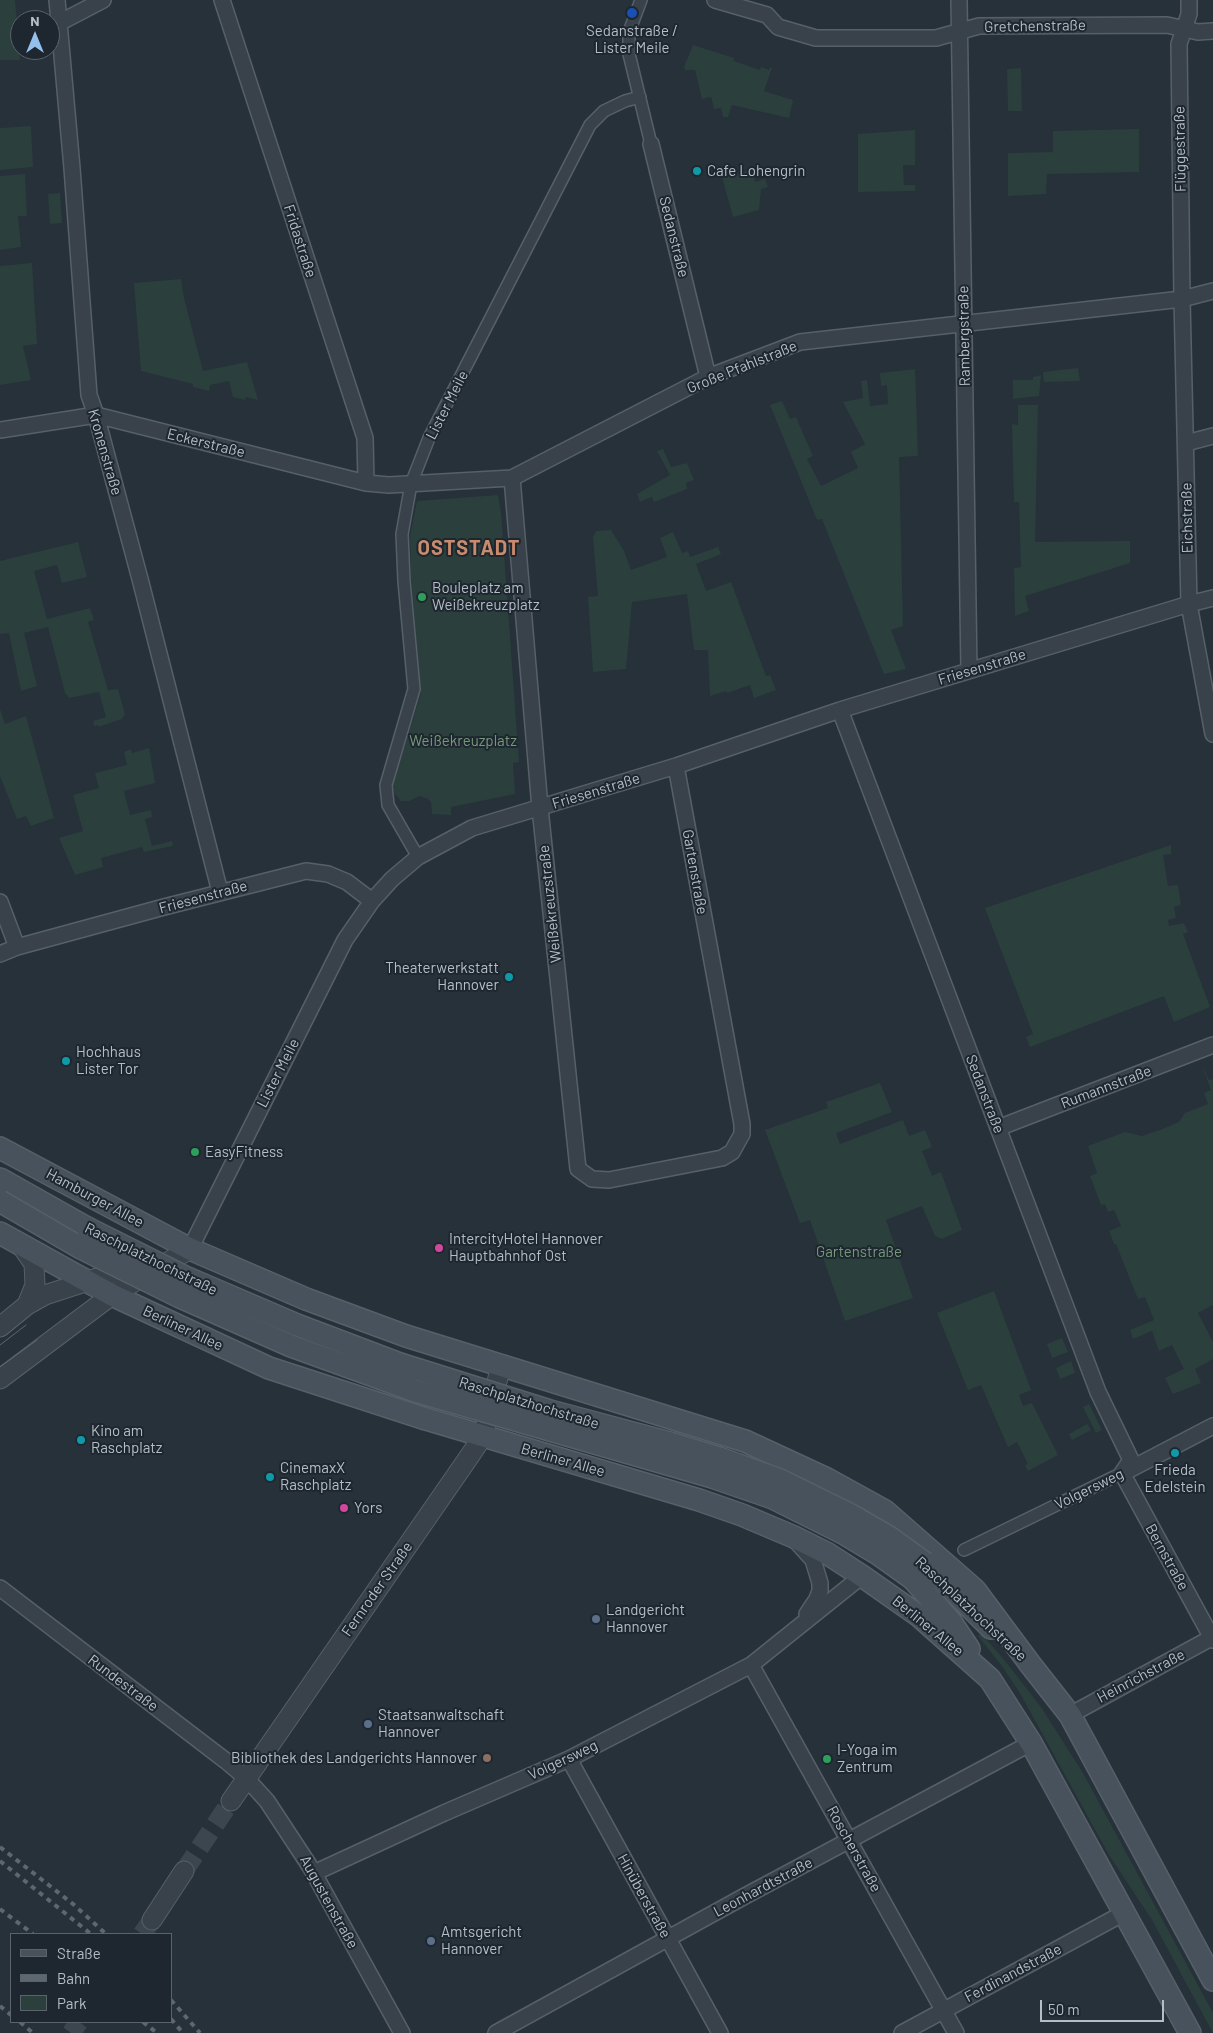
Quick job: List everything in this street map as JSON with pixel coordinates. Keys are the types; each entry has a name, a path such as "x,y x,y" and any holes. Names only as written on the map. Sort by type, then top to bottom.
{"main road":[{"name":"Hamburger Allee","path":"0,1148 190,1248"},
{"name":"Raschplatzhochstraße","path":"0,1179 87,1228 176,1272 298,1326 400,1364 550,1411 695,1450 780,1480 851,1515 889,1538 919,1571 1030,1664"},
{"name":"Raschplatzhochstraße","path":"0,1201 80,1247 180,1297 291,1346 415,1391 712,1477 773,1498 843,1533 878,1554 919,1571 990,1679"},
{"path":"0,1233 112,1294"},
{"path":"190,1248 306,1299 406,1336 633,1405 745,1442 827,1479 885,1511 975,1590 1070,1715 1213,1980"},
{"name":"Berliner Allee","path":"112,1294 269,1368 482,1436 699,1500 742,1515 828,1554 862,1576 919,1616 990,1679 1031,1743 1190,2033"},
{"path":"482,1436 506,1409 527,1395 548,1391 633,1405"}],"street":[{"path":"60,22 103,0"},
{"name":"Fridastraße","path":"222,0 365,438 366,483"},
{"path":"640,97 629,54 629,32 641,0"},
{"name":"Gretchenstraße","path":"716,0 767,15 778,27 816,38 936,38 979,26 1167,25 1198,32 1213,31"},
{"name":"Rambergstraße","path":"959,0 969,671"},
{"name":"Flüggestraße","path":"1182,299 1180,44 1189,14 1189,0"},
{"name":"Kronenstraße","path":"60,35 89,394 140,578 220,892"},
{"name":"Sedanstraße","path":"640,97 708,377"},
{"name":"Lister Meile","path":"418,857 388,805 386,785 414,689 404,581 402,534 411,484 429,438 590,125 604,111 625,101 640,97"},
{"name":"Große Pfahlstraße","path":"411,484 512,478 708,377 800,342 1182,299 1213,291"},
{"name":"Eichstraße","path":"1182,299 1189,604 1213,734"},
{"name":"Eckerstraße","path":"0,430 96,415 366,483 411,484"},
{"path":"1186,443 1213,436"},
{"name":"Weißekreuzstraße","path":"512,478 540,808 578,1169 592,1178 609,1180 722,1158 732,1152"},
{"name":"Friesenstraße","path":"0,954 17,947 306,870 328,874 347,882 372,901 392,879 418,857 472,828 676,766 840,710 1213,598"},
{"name":"Sedanstraße","path":"840,710 1098,1392 1131,1460 1122,1473"},
{"name":"Gartenstraße","path":"676,766 742,1124 742,1134 732,1152"},
{"name":"Lister Meile","path":"190,1248 345,940 372,901"},
{"path":"0,902 17,947"},
{"name":"Rumannstraße","path":"998,1128 1213,1045"},
{"path":"21,1245 34,1264 35,1285 27,1305"},
{"path":"0,1327 27,1305 45,1295 190,1248"},
{"path":"0,1379 112,1294 190,1248"},
{"name":"Fernroder Straße","path":"231,1801 460,1471 482,1436 501,1366"},
{"name":"Volgersweg","path":"964,1550 1122,1473 1213,1426"},
{"name":"Bernstraße","path":"1122,1473 1213,1638"},
{"name":"Volgersweg","path":"794,1538 813,1560 820,1583 820,1592 817,1600 800,1626"},
{"name":"Volgersweg","path":"314,1873 470,1801 569,1759 751,1664 862,1576"},
{"name":"Rundestraße","path":"0,1588 246,1778"},
{"name":"Heinrichstraße","path":"1070,1715 1213,1638"},
{"name":"Roscherstraße","path":"751,1664 956,2033"},
{"name":"Leonhardtstraße","path":"496,2033 1031,1743"},
{"name":"Hinüberstraße","path":"569,1759 720,2033"},
{"name":"Augustenstraße","path":"246,1778 267,1801 314,1873 402,2033"},
{"path":"152,1920 184,1871"},
{"name":"Ferdinandstraße","path":"902,2033 1124,1913"}],"green space":[{"path":"0,0 15,0 16,10 10,10 10,60 0,60"},
{"path":"693,45 734,58 734,61 760,70 761,67 769,70 770,67 772,68 764,91 793,100 789,118 732,105 728,117 723,117 721,108 714,109 711,97 702,99 695,70 685,70 684,67"},
{"path":"1021,68 1022,111 1008,111 1007,69"},
{"path":"31,126 33,167 0,170 0,128"},
{"path":"1139,129 1139,172 1047,174 1046,194 1008,196 1008,153 1053,152 1053,131"},
{"path":"915,130 915,165 903,165 904,185 915,185 915,191 858,192 858,134"},
{"path":"752,170 755,182 765,179 768,187 761,189 759,210 733,217 722,177"},
{"path":"25,174 27,216 18,216 21,247 0,250 0,176"},
{"path":"60,193 62,223 50,224 48,194"},
{"path":"32,263 37,344 23,346 31,380 0,385 0,266"},
{"path":"181,279 184,298 203,371 247,362 258,400 246,397 245,400 233,397 229,381 210,385 209,391 193,387 193,384 141,371 134,283"},
{"path":"1078,368 1080,381 1044,382 1043,372"},
{"path":"915,369 918,456 899,457 903,626 891,630 906,669 884,674 822,519 817,520 770,405 782,401 790,419 796,417 813,456 807,459 821,486 858,468 851,452 865,444 843,402 863,398 861,381 867,380 870,406 888,404 887,385 881,386 880,373"},
{"path":"1041,375 1039,396 1013,399 1013,380 1033,380 1033,377"},
{"path":"1018,405 1038,405 1035,542 1130,541 1130,563 1025,596 1029,611 1015,616 1014,568 1021,567 1019,502 1014,502 1012,424 1018,425"},
{"path":"663,449 671,467 687,463 694,480 686,483 687,489 654,502 652,497 640,502 637,494 670,475 657,451"},
{"name":"Weißekreuzplatz","path":"498,495 501,512 519,762 513,763 515,794 451,807 451,815 432,814 431,802 428,799 420,796 409,801 401,801 395,794 393,785 421,693 411,577 410,536 417,501"},
{"path":"611,530 624,551 631,570 667,557 660,538 673,532 682,553 688,551 690,557 718,547 721,554 696,564 706,591 731,582 766,676 770,675 776,690 754,698 750,685 727,693 726,691 710,696 708,650 694,650 687,594 632,602 626,669 593,672 588,597 598,596 593,537 596,531"},
{"path":"78,542 87,577 62,583 57,565 34,571 47,619 90,608 94,620 88,622 108,690 118,689 125,714 122,719 98,727 98,725 94,726 93,721 106,717 99,692 69,698 65,693 48,627 24,633 37,686 21,691 9,633 0,634 0,561"},
{"path":"0,709 5,724 26,716 54,818 31,826 26,816 17,819 0,776"},
{"path":"149,748 155,783 124,791 130,815 151,810 152,817 145,819 152,846 172,841 173,846 144,852 142,847 101,858 103,867 75,875 59,838 83,831 73,795 99,788 95,773 127,765 124,752 131,749 132,753"},
{"path":"1171,845 1171,854 1163,855 1168,886 1178,885 1181,905 1174,907 1176,918 1168,920 1169,926 1184,923 1188,932 1183,934 1210,1007 1174,1022 1164,996 1030,1047 1026,1037 1033,1034 985,908"},
{"path":"1201,1063 1209,1080 1213,1079 1213,1305 1198,1313 1213,1342 1213,1359 1195,1369 1201,1383 1173,1394 1165,1378 1184,1369 1172,1345 1159,1351 1152,1331 1133,1339 1130,1330 1154,1320 1145,1297 1138,1299 1109,1231 1121,1226 1114,1210 1108,1212 1105,1204 1101,1205 1090,1176 1097,1173 1088,1146 1125,1132 1142,1136 1160,1130 1179,1122 1185,1113 1208,1104 1204,1093 1211,1090"},
{"name":"Gartenstraße","path":"880,1083 892,1112 836,1133 840,1144 903,1120 909,1136 925,1130 932,1147 922,1151 932,1176 941,1172 962,1230 942,1239 935,1236 922,1206 886,1220 913,1298 845,1321 810,1220 800,1223 765,1130 828,1108 826,1102"},
{"path":"994,1291 1031,1390 1019,1395 1023,1406 1032,1403 1058,1455 1028,1471 1025,1465 1028,1464 1017,1442 1008,1447 981,1385 968,1390 937,1313"},
{"path":"1062,1338 1068,1352 1052,1358 1047,1344"},
{"path":"1071,1361 1075,1373 1060,1379 1056,1368"},
{"path":"1089,1404 1102,1430 1096,1433 1083,1407"},
{"path":"1087,1424 1091,1430 1072,1440 1069,1434"},
{"path":"981,1633 1041,1707 1083,1773 1213,2013 1213,2033 1152,1920 1109,1855 1021,1695 1002,1666 978,1636"}],"tunnel":[{"path":"184,1871 231,1801"},
{"path":"143,1933 152,1920"},
{"path":"71,2033 78,2023"}],"tram line":[{"path":"0,1345 26,1325"},
{"path":"0,1367 37,1340"}],"railway":[{"path":"0,1847 73,1904 105,1933"},
{"path":"0,1861 90,1933"},
{"path":"0,1909 32,1933"},
{"path":"172,2001 200,2033"},
{"path":"0,2006 10,2014"},
{"path":"172,2020 183,2033"},
{"path":"21,2023 33,2033"},
{"path":"144,2023 157,2033"}],"place":[{"name":"Sedanstraße / Lister Meile","path":"632,13"},
{"name":"Cafe Lohengrin","path":"697,171"},
{"name":"Bouleplatz am Weißekreuzplatz","path":"422,597"},
{"name":"Theaterwerkstatt Hannover","path":"509,977"},
{"name":"Hochhaus Lister Tor","path":"66,1061"},
{"name":"EasyFitness","path":"195,1152"},
{"name":"IntercityHotel Hannover Hauptbahnhof Ost","path":"439,1248"},
{"name":"Kino am Raschplatz","path":"81,1440"},
{"name":"Frieda Edelstein","path":"1175,1453"},
{"name":"CinemaxX Raschplatz","path":"270,1477"},
{"name":"Yors","path":"344,1508"},
{"name":"Landgericht Hannover","path":"596,1619"},
{"name":"Staatsanwaltschaft Hannover","path":"368,1724"},
{"name":"Bibliothek des Landgerichts Hannover","path":"487,1758"},
{"name":"I-Yoga im Zentrum","path":"827,1759"},
{"name":"Amtsgericht Hannover","path":"431,1941"}],"district":[{"name":"OSTSTADT","path":"469,548"}]}
